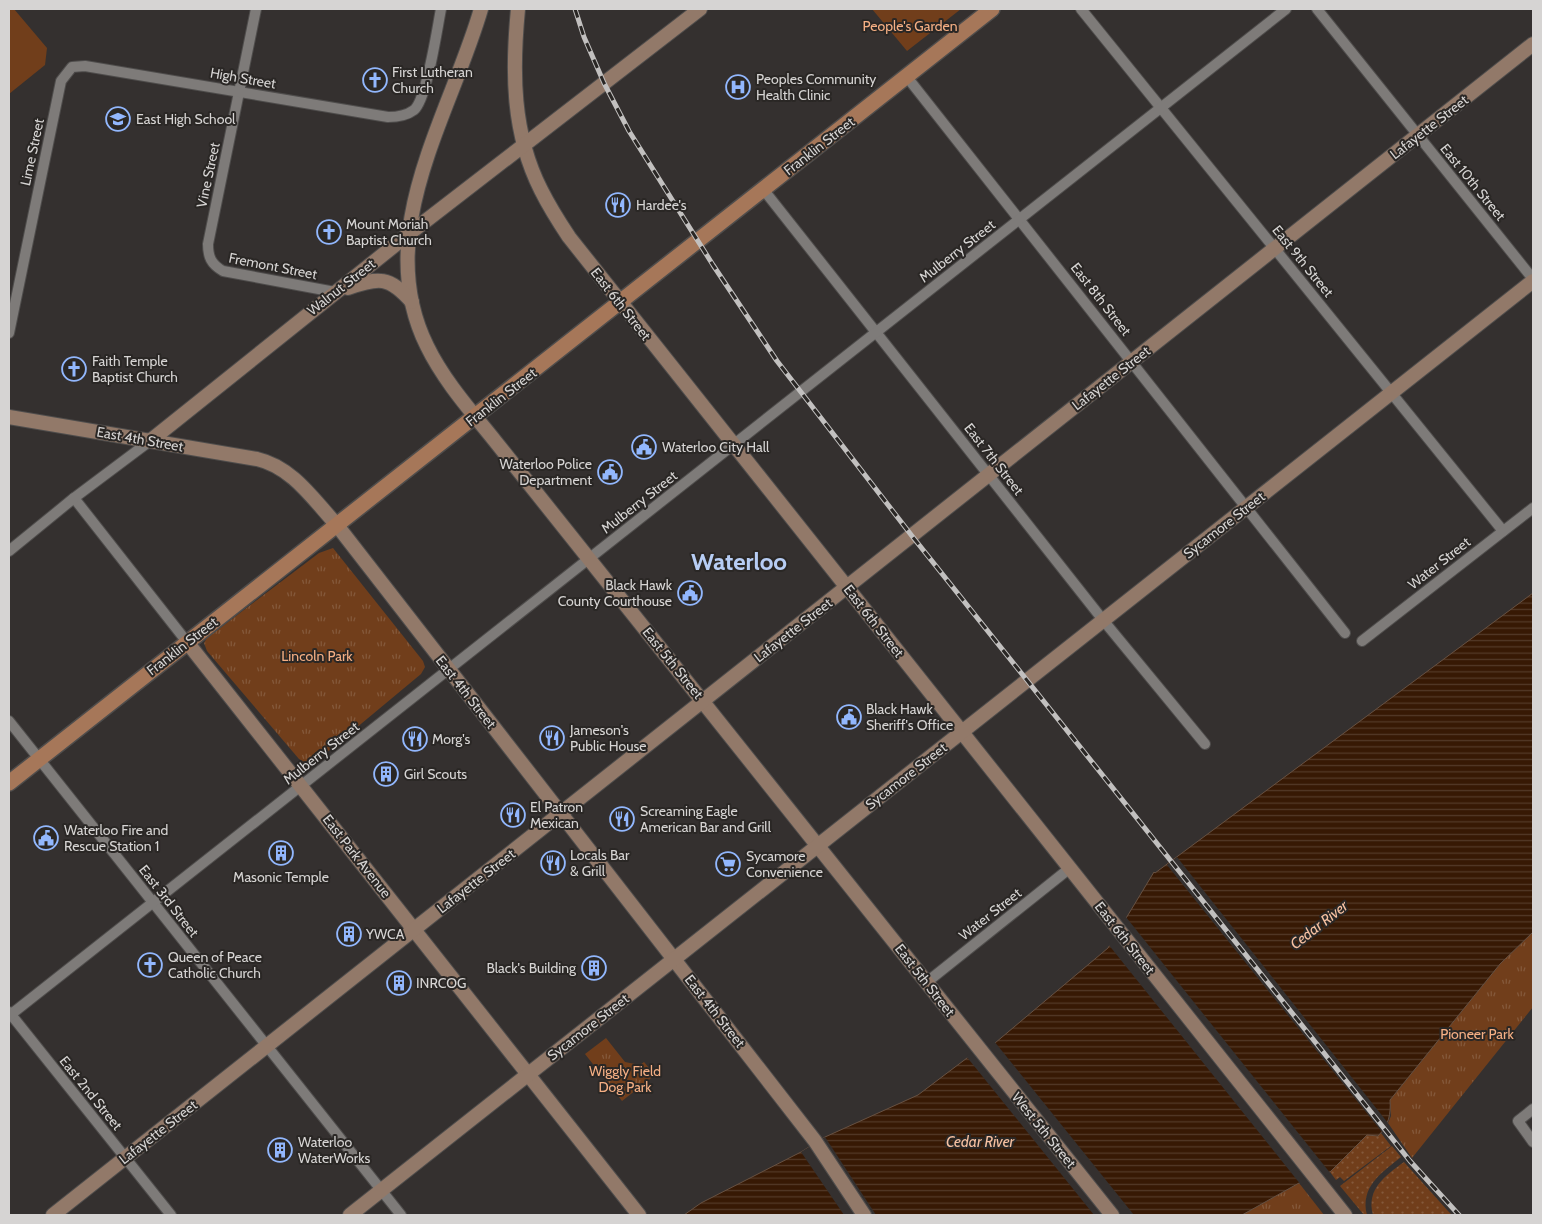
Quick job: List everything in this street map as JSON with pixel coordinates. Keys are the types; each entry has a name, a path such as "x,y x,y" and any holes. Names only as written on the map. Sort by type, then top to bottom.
{"main road":[{"name":"Franklin Street","path":"9,783 992,9"}],"street":[{"name":"Vine Street","path":"210,260 208,244 256,9"},
{"name":"High Street","path":"72,67 86,66 388,117 409,114 420,103 423,94 441,9"},
{"name":"East 5th Street","path":"481,9 423,168 412,209 408,277 419,328 435,362 976,1045"},
{"name":"East 6th Street","path":"518,9 514,79 523,145 540,189 568,237 1345,1215"},
{"name":"Walnut Street","path":"9,550 150,441 410,233 700,9"},
{"name":"East 9th Street","path":"1081,9 1503,531"},
{"name":"Mulberry Street","path":"9,1014 153,903 1286,9"},
{"name":"East 10th Street","path":"1317,9 1533,280"},
{"name":"Lafayette Street","path":"53,1215 1533,44"},
{"name":"Lime Street","path":"9,334 61,81 72,67"},
{"name":"East 8th Street","path":"907,77 1020,218 1345,633"},
{"name":"East 7th Street","path":"763,189 1103,620 1205,744"},
{"name":"Fremont Street","path":"210,260 214,266 223,271 336,292"},
{"path":"336,292 366,281 378,280 390,282 400,289 413,304"},
{"name":"Sycamore Street","path":"350,1215 1533,280"},
{"name":"East 4th Street","path":"9,417 275,464 293,477 336,524 815,1141 864,1215"},
{"name":"East Park Avenue","path":"74,498 639,1215"},
{"name":"Water Street","path":"1362,641 1533,508"},
{"name":"East 3rd Street","path":"9,721 401,1215"},
{"name":"Water Street","path":"927,982 1070,868"},
{"name":"East 2nd Street","path":"9,1014 171,1215"},
{"name":"West 5th Street","path":"976,1045 1112,1215"},
{"path":"1533,1109 1518,1121 1533,1142"}],"green space":[{"path":"9,9 14,9 47,48 45,65 9,94"},
{"name":"People's Garden","path":"872,9 961,9 907,51"},
{"name":"Lincoln Park","path":"333,548 423,661 425,667 421,674 314,763 306,763 299,759 207,651 204,643 207,638 319,553"},
{"name":"Pioneer Park","path":"1533,932 1533,1007 1412,1158 1388,1123 1391,1116 1390,1100 1500,964"},
{"name":"Wiggly Field Dog Park","path":"606,1038 625,1062 640,1065 644,1062 655,1075 622,1101 585,1054"},
{"path":"1381,1133 1391,1146 1344,1181 1340,1177 1336,1180 1330,1172 1367,1134 1378,1136"},
{"path":"1392,1146 1401,1157 1380,1175 1369,1189 1366,1205 1367,1215 1364,1215 1340,1186"},
{"path":"1404,1162 1452,1215 1373,1215 1372,1198 1375,1190 1384,1178"},
{"path":"1299,1183 1324,1215 1242,1215"}],"water":[{"name":"Cedar River","path":"1533,593 1533,932 1500,964 1390,1100 1388,1119 1382,1132 1378,1136 1367,1135 1330,1172 1299,1183 1242,1215 684,1215 701,1203 801,1152 825,1137 918,1095 967,1058 995,1043 1108,948 1154,872"}],"pier":[{"path":"1177,857 1388,1123 1382,1132 1167,865"},
{"path":"1126,917 1331,1174 1301,1185 1108,944"},
{"path":"994,1041 1134,1215 1094,1215 966,1056"},
{"path":"825,1137 876,1215 844,1215 801,1152"}],"railway":[{"path":"575,9 584,37 604,83 629,131 713,265 777,361 912,536 1410,1161 1459,1215"}],"place":[{"name":"First Lutheran Church","path":"375,80"},
{"name":"Peoples Community Health Clinic","path":"738,87"},
{"name":"East High School","path":"118,119"},
{"name":"Hardee's","path":"618,205"},
{"name":"Mount Moriah Baptist Church","path":"329,232"},
{"name":"Faith Temple Baptist Church","path":"74,369"},
{"name":"Waterloo City Hall","path":"644,447"},
{"name":"Waterloo Police Department","path":"610,472"},
{"name":"Black Hawk County Courthouse","path":"690,593"},
{"name":"Black Hawk Sheriff's Office","path":"849,717"},
{"name":"Jameson's Public House","path":"552,738"},
{"name":"Morg's","path":"415,739"},
{"name":"Girl Scouts","path":"386,774"},
{"name":"El Patron Mexican","path":"513,815"},
{"name":"Screaming Eagle American Bar and Grill","path":"622,819"},
{"name":"Waterloo Fire and Rescue Station 1","path":"46,838"},
{"name":"Masonic Temple","path":"281,853"},
{"name":"Locals Bar & Grill","path":"553,863"},
{"name":"Sycamore Convenience","path":"728,864"},
{"name":"YWCA","path":"349,934"},
{"name":"Queen of Peace Catholic Church","path":"150,965"},
{"name":"Black's Building","path":"594,968"},
{"name":"INRCOG","path":"399,983"},
{"name":"Waterloo WaterWorks","path":"280,1150"}],"district":[{"name":"Waterloo","path":"739,562"}]}
